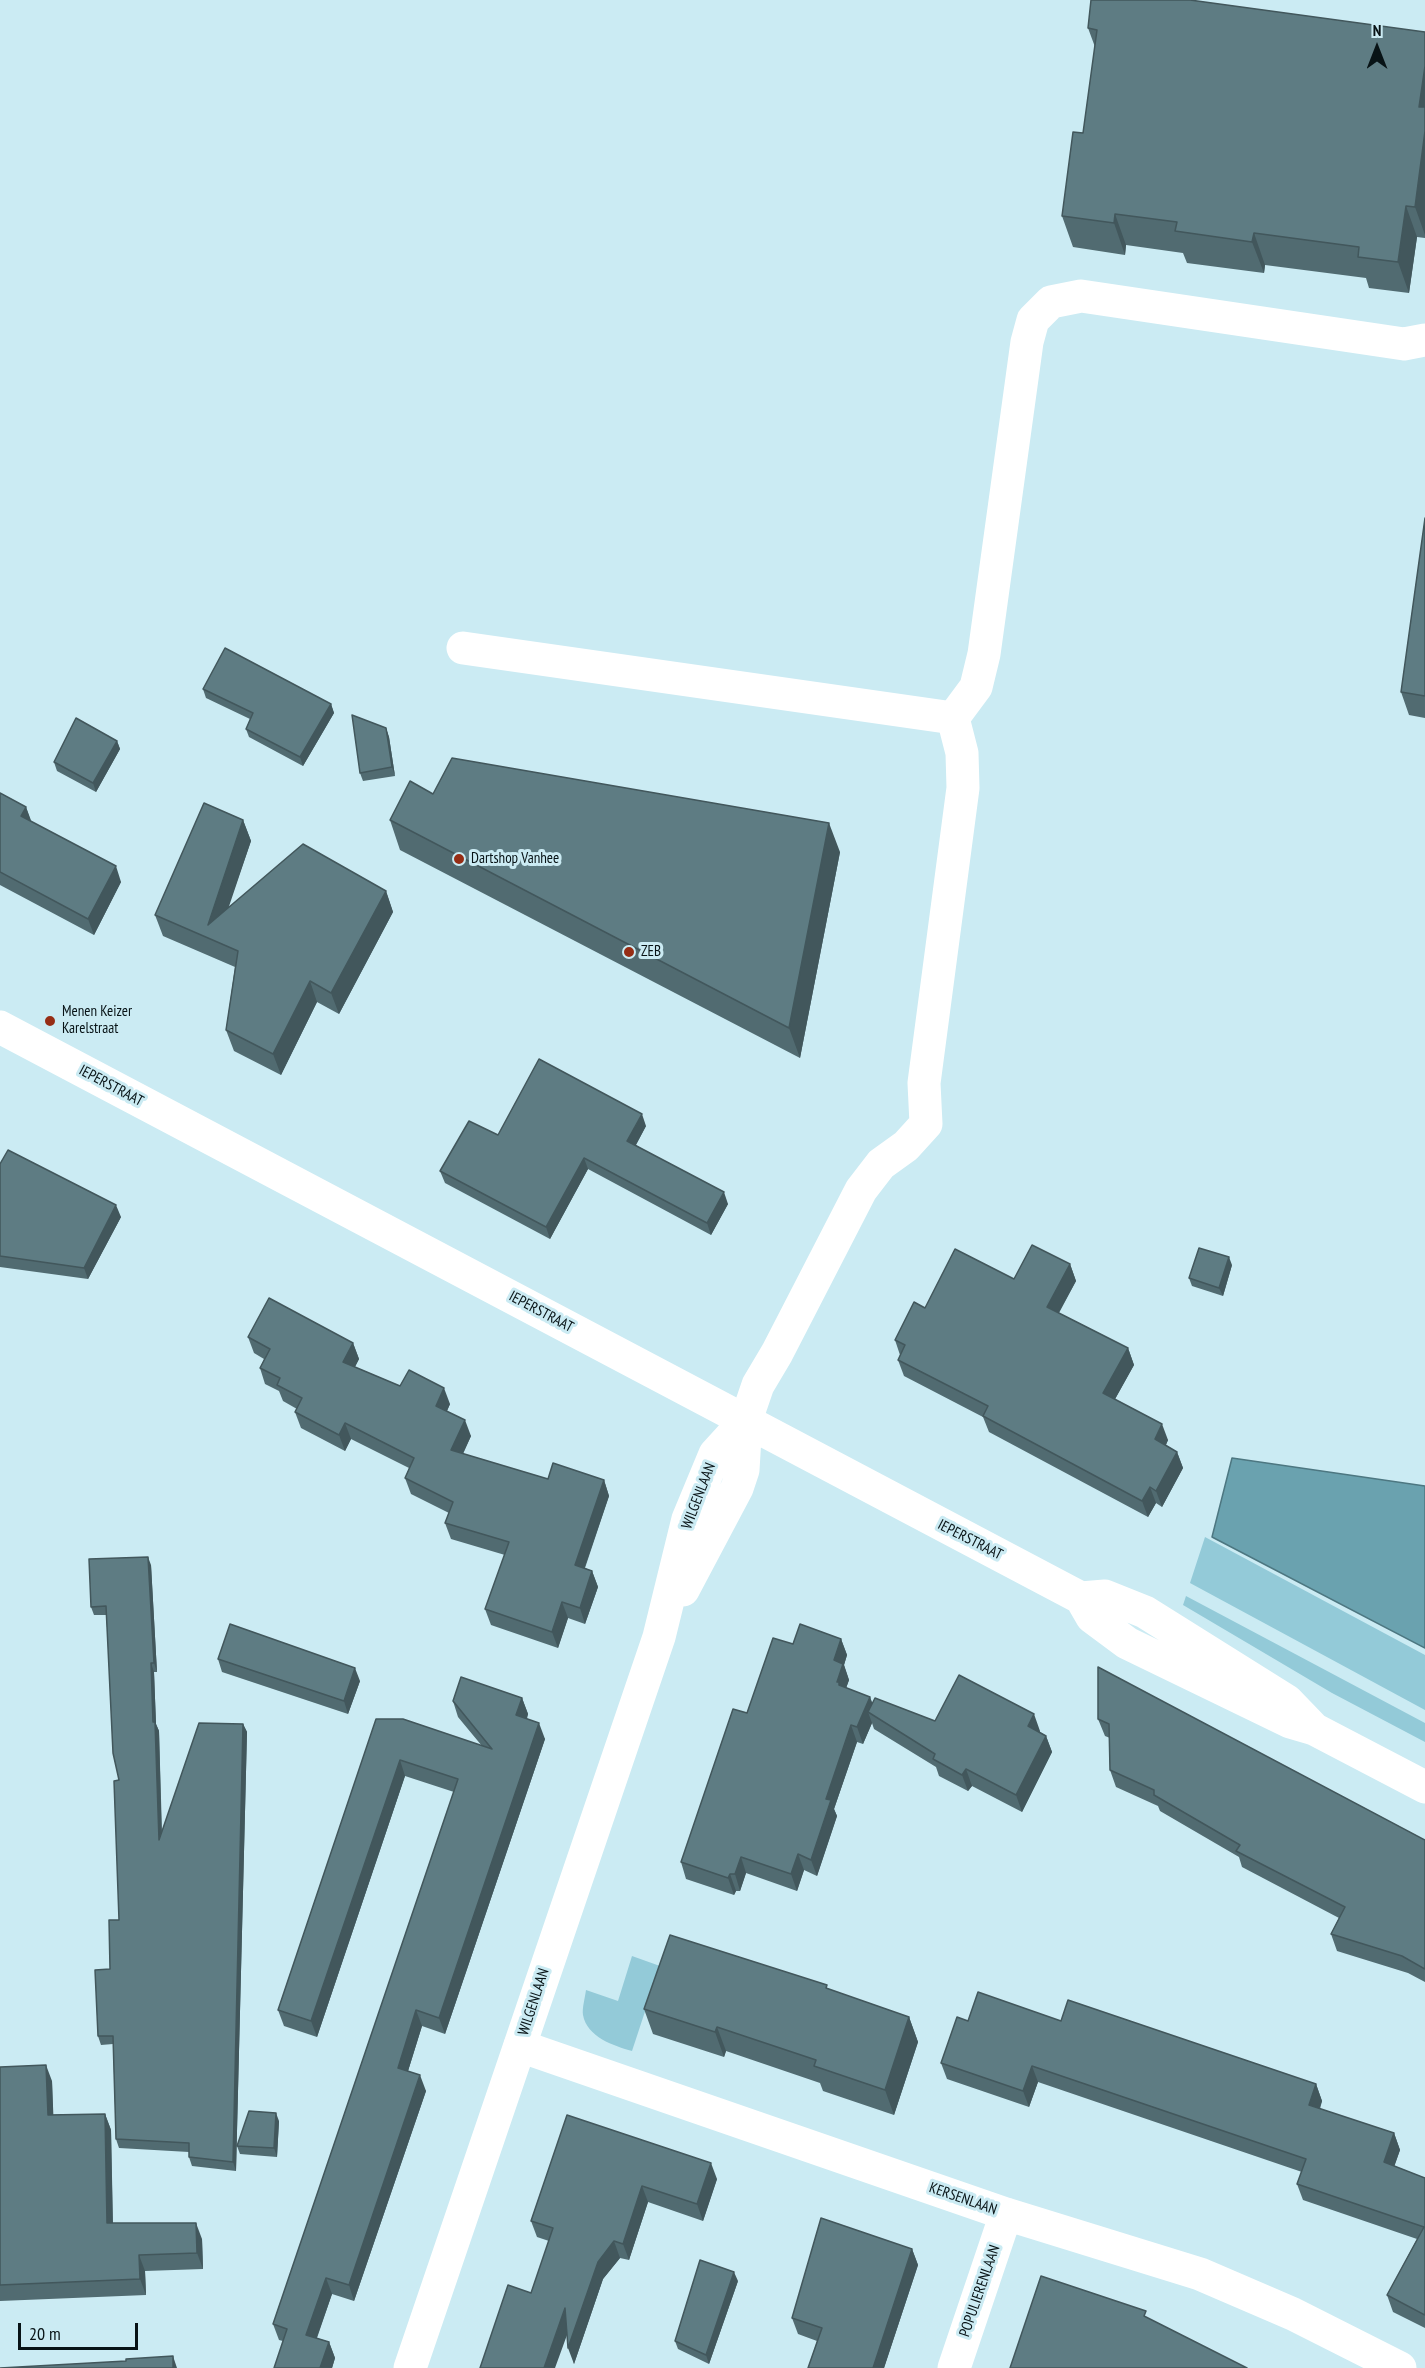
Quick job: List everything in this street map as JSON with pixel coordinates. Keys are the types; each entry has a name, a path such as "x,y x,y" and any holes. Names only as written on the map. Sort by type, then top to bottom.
{"street":[{"path":"463,648 953,718 976,687 984,654 1027,342 1033,320 1051,302 1081,297 1404,344 1425,340"},
{"name":"WILGENLAAN","path":"410,2368 659,1636 737,1488 742,1470 746,1420 758,1385 777,1353 861,1190 881,1164 906,1146 926,1124 924,1083 963,788 962,753 953,718"},
{"name":"IEPERSTRAAT","path":"0,1027 1081,1598 1092,1617 1127,1643 1290,1722 1314,1729 1425,1787"},
{"name":"KERSENLAAN","path":"520,2046 1006,2214 1200,2274 1293,2314 1400,2368"},
{"name":"POPULIERENLAAN","path":"954,2368 1006,2214"}],"shaded area":[{"path":"1232,1458 1425,1486 1425,1648 1212,1537"},
{"path":"1205,1537 1425,1655 1425,1710 1190,1583"},
{"path":"1186,1596 1425,1723 1425,1742 1332,1693 1183,1605"},
{"path":"632,1956 660,1966 632,2051 596,2035 586,2023 583,2012 586,1990 618,2001"}],"building":[{"path":"1091,0 1190,0 1425,32 1425,66 1419,107 1425,107 1425,131 1415,207 1406,206 1398,262 1358,257 1359,247 1254,233 1252,242 1175,231 1177,222 1115,214 1114,223 1062,216 1073,132 1083,133 1097,30 1088,28"},
{"path":"1425,518 1425,696 1401,692"},
{"path":"225,648 331,704 300,757 246,729 253,713 203,689"},
{"path":"352,715 386,728 392,767 360,773"},
{"path":"76,718 117,741 93,783 54,762"},
{"path":"452,758 829,823 789,1028 390,820 410,781 433,794"},
{"path":"0,793 26,807 21,816 116,866 88,919 0,872"},
{"path":"204,803 243,820 208,925 303,844 386,891 331,993 310,981 273,1054 226,1030 238,951 155,915"},
{"path":"539,1059 642,1114 627,1141 724,1192 707,1223 584,1158 546,1227 440,1171 469,1121 498,1135"},
{"path":"8,1150 116,1205 84,1268 0,1256 0,1164"},
{"path":"1032,1245 1070,1264 1047,1307 1128,1348 1103,1393 1162,1424 1155,1439 1177,1452 1156,1491 1150,1487 1142,1501 983,1416 988,1406 898,1360 905,1345 895,1340 914,1302 925,1308 955,1249 1014,1279"},
{"path":"1199,1248 1229,1257 1219,1288 1189,1278"},
{"path":"269,1298 353,1343 343,1362 400,1386 409,1370 444,1388 436,1406 465,1420 451,1450 548,1479 553,1463 604,1480 575,1565 592,1571 580,1608 562,1602 552,1632 485,1609 509,1542 445,1523 453,1502 405,1478 414,1458 345,1423 339,1435 295,1412 302,1398 277,1385 280,1378 260,1368 270,1349 248,1337"},
{"path":"148,1557 154,1663 151,1663 159,1840 199,1723 243,1724 233,2162 189,2157 189,2143 116,2139 113,2036 98,2036 95,1970 110,1969 109,1920 119,1920 114,1781 119,1780 113,1753 106,1606 91,1607 89,1559"},
{"path":"230,1624 355,1668 344,1701 218,1659"},
{"path":"800,1624 841,1639 834,1660 843,1664 837,1682 839,1685 870,1697 857,1727 851,1725 826,1799 831,1800 811,1860 798,1854 791,1874 741,1857 735,1874 730,1874 728,1878 681,1862 733,1709 747,1713 773,1638 793,1644"},
{"path":"1098,1667 1425,1840 1425,1969 1402,1956 1331,1934 1345,1907 1236,1851 1240,1845 1154,1795 1154,1790 1110,1770 1109,1724 1098,1719"},
{"path":"959,1675 1034,1714 1028,1726 1046,1736 1016,1795 966,1769 962,1775 933,1759 935,1754 868,1712 875,1698 935,1721"},
{"path":"461,1677 522,1698 516,1715 539,1723 439,2018 416,2010 398,2068 420,2075 349,2285 326,2278 306,2335 329,2342 320,2368 274,2368 287,2329 273,2324 458,1779 400,1760 311,2021 278,2010 376,1719 403,1719 492,1749 453,1701"},
{"path":"670,1935 827,1985 826,1988 909,2017 885,2090 814,2066 816,2060 717,2027 715,2032 644,2009"},
{"path":"978,1992 1061,2021 1068,2000 1316,2084 1309,2105 1394,2133 1384,2162 1425,2178 1425,2315 1387,2295 1424,2227 1297,2184 1306,2159 1032,2066 1023,2091 941,2063 957,2017 968,2021"},
{"path":"46,2065 48,2115 105,2114 107,2223 196,2223 197,2253 139,2255 140,2279 0,2285 0,2067"},
{"path":"249,2111 276,2113 274,2148 237,2146"},
{"path":"567,2115 711,2163 697,2204 642,2186 623,2244 614,2241 598,2262 568,2348 565,2308 544,2368 480,2368 508,2285 531,2293 553,2228 531,2221"},
{"path":"821,2218 912,2249 873,2368 808,2368 822,2328 792,2318"},
{"path":"700,2260 734,2272 706,2355 675,2341"},
{"path":"1041,2276 1146,2311 1144,2316 1247,2368 1010,2368"},
{"path":"173,2356 173,2368 0,2368 126,2361 126,2359"}],"place":[{"name":"Dartshop Vanhee","path":"459,859"},
{"name":"ZEB","path":"629,952"},
{"name":"Menen Keizer Karelstraat","path":"50,1021"}]}
